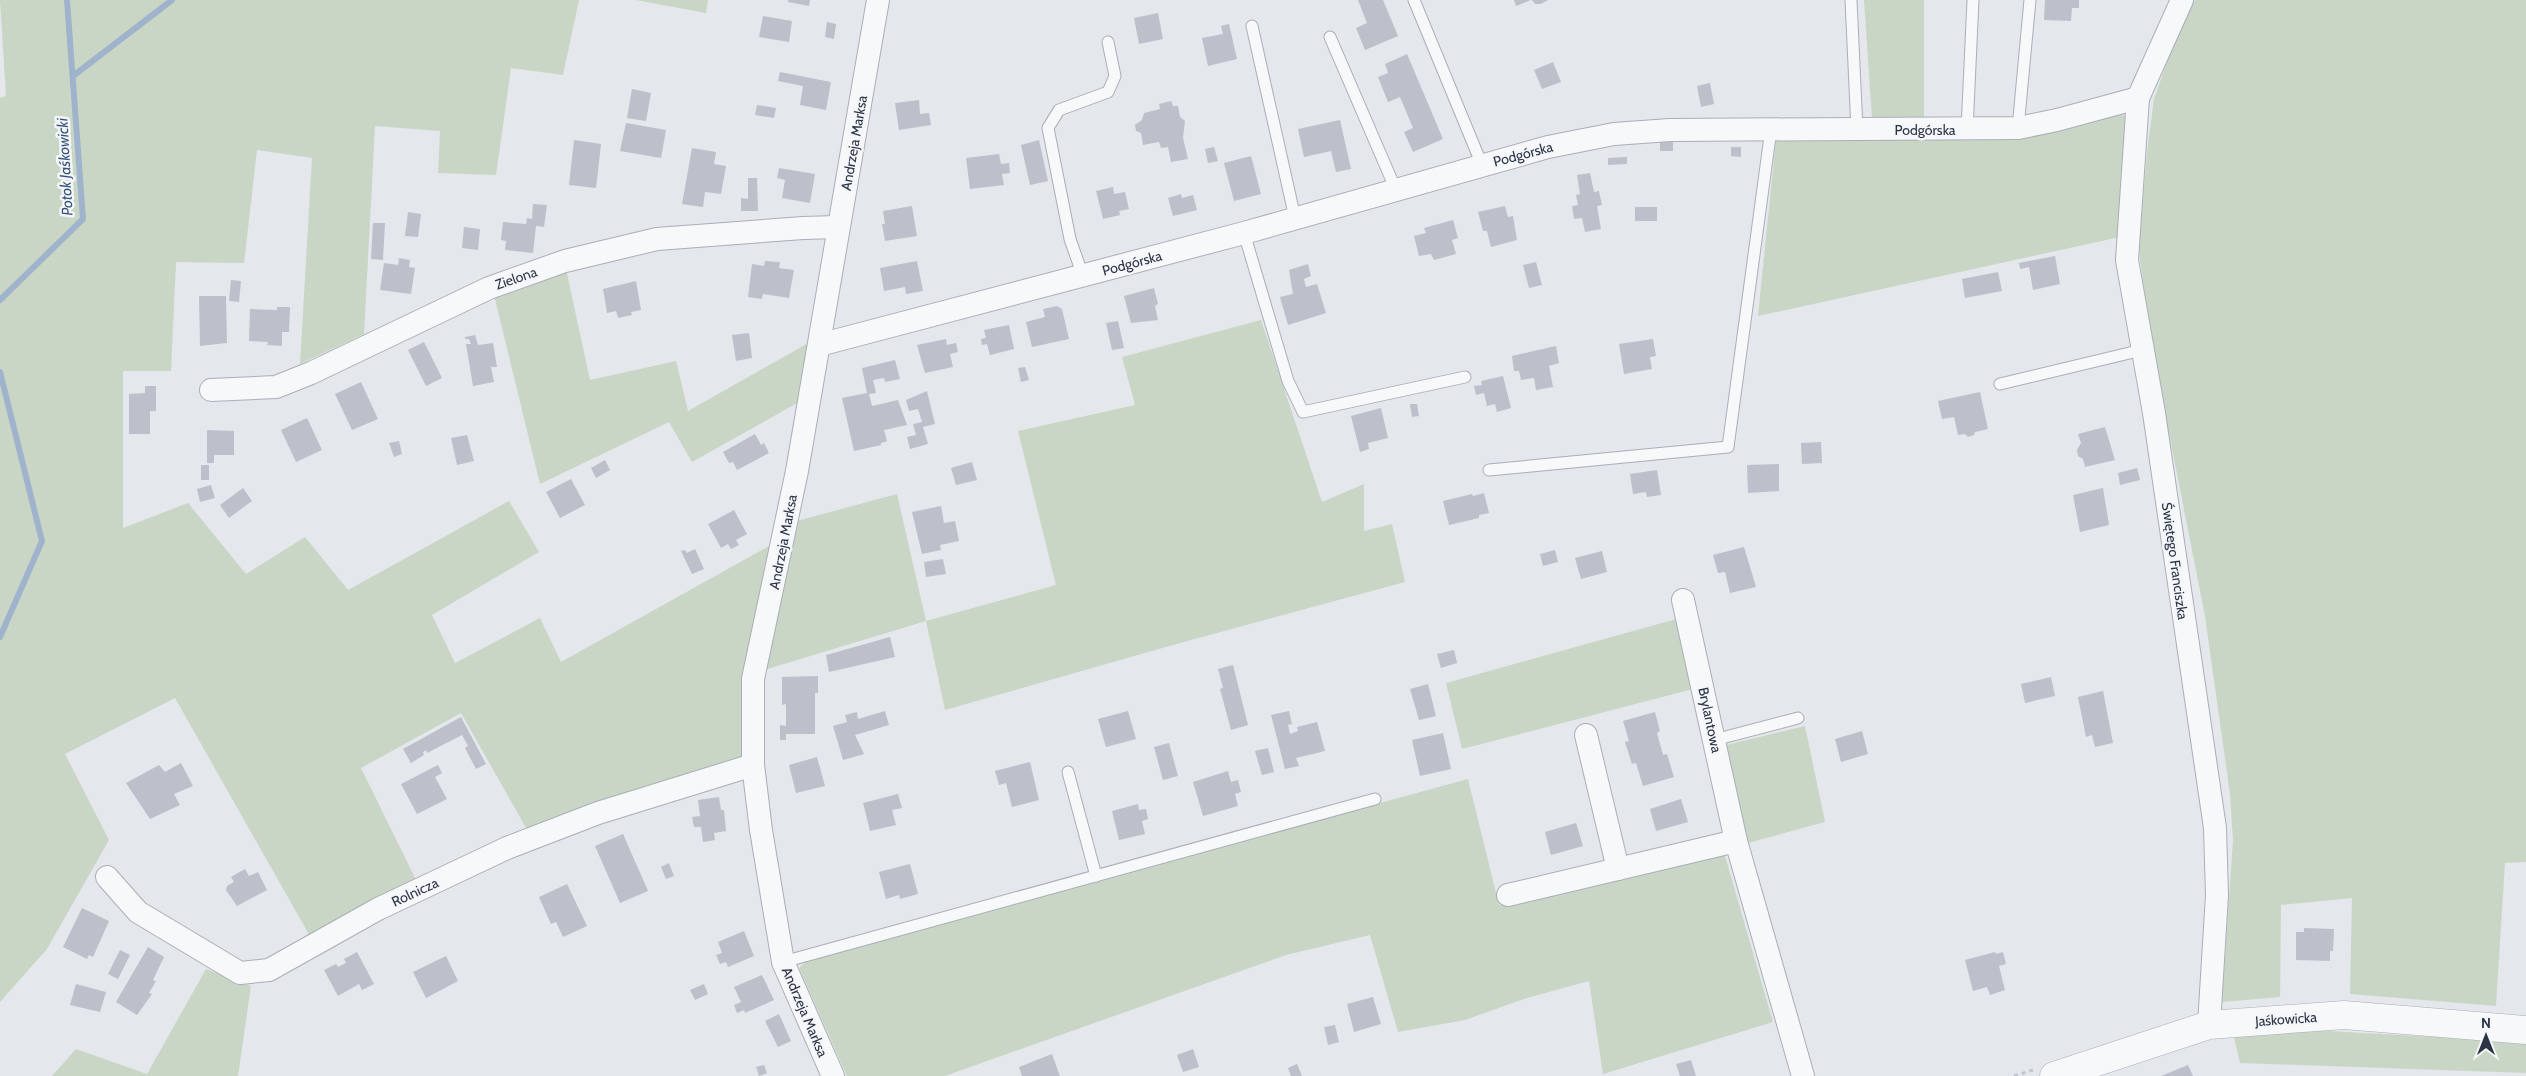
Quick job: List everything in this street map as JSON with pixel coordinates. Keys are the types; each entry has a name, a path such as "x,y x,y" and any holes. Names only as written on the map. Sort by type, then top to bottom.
{"street":[{"name":"Andrzeja Marksa","path":"832,1076 783,962 761,830 753,765 753,680 797,471 878,0"},
{"path":"2138,98 2182,0"},
{"name":"Podgórska","path":"820,345 1244,233 1548,147 1614,134 1670,130 1967,130 2018,128 2138,98"},
{"name":"Świętego Franciszka","path":"2138,98 2127,260 2154,412 2215,828 2216,895 2209,1025"},
{"name":"Zielona","path":"211,390 276,387 489,288 565,261 657,239 838,227"},
{"name":"Brylantowa","path":"1682,600 1736,841 1803,1076"},
{"path":"1586,735 1618,869"},
{"name":"Rolnicza","path":"107,877 138,912 240,973 269,970 378,910 508,848 598,813 753,765"},
{"path":"1508,895 1736,841"},
{"name":"Jaśkowicka","path":"2054,1076 2209,1025 2344,1015 2526,1030"}],"lane":[{"path":"1414,0 1482,165"},
{"path":"1851,0 1857,130"},
{"path":"1967,130 1973,0"},
{"path":"2018,128 2030,0"},
{"path":"1252,26 1295,218"},
{"path":"1330,37 1396,190"},
{"path":"1083,276 1070,239 1048,128 1059,110 1108,92 1115,76 1108,42"},
{"path":"1488,470 1728,447 1770,129"},
{"path":"1244,233 1288,381 1303,412 1466,377"},
{"path":"2000,384 2142,350"},
{"path":"1714,740 1798,718"},
{"path":"1068,772 1096,876"},
{"path":"783,962 1375,799"}],"green space":[{"path":"0,0 579,0 563,75 511,68 496,175 438,173 440,131 375,126 364,334 300,364 312,158 257,150 244,263 176,262 171,371 123,371 123,528 188,503 246,574 305,537 348,590 509,501 539,552 432,615 455,663 540,618 561,662 776,542 744,758 529,833 461,713 361,768 417,882 311,938 175,698 65,754 109,840 47,949 0,1002 0,98 6,96"},
{"path":"636,0 708,0 706,13"},
{"path":"1864,0 1924,0 1924,119 1872,118"},
{"path":"2195,0 2526,0 2526,862 2505,863 2496,1006 2350,994 2352,898 2281,905 2280,997 2222,1002 2233,840 2230,794 2205,616 2151,342 2139,251 2147,152 2154,99 2172,48"},
{"path":"2108,113 2128,116 2120,237 1758,316 1776,139"},
{"path":"566,269 590,380 676,361 688,411 810,342 799,402 692,462 669,422 540,484 494,295"},
{"path":"1261,320 1322,502 1364,484 1364,531 1392,524 1405,582 1180,643 945,710 926,621 1056,585 1018,431 1135,405 1122,357"},
{"path":"897,494 926,621 764,670 793,522"},
{"path":"1680,618 1697,688 1462,749 1446,683"},
{"path":"1805,726 1825,822 1748,843 1722,746"},
{"path":"1468,779 1499,905 1723,849 1773,1022 1603,1074 1589,981 1527,998 1465,1020 1398,1032 1370,935 1286,955 945,1076 847,1076 799,968 808,959"},
{"path":"206,969 251,986 238,1076 52,1076 76,1049 147,1074"},
{"path":"2310,1030 2526,1042 2526,1073 2240,1063 2234,1037"}],"building":[{"path":"788,0 810,0 809,6 788,2"},
{"path":"1358,0 1383,0 1398,36 1365,50 1356,28 1367,23"},
{"path":"1514,0 1531,0 1516,6"},
{"path":"1532,0 1548,0 1541,4 1535,4"},
{"path":"2045,0 2079,0 2079,8 2072,8 2071,21 2044,20"},
{"path":"1158,13 1163,39 1139,44 1134,18"},
{"path":"763,16 792,21 789,42 759,37"},
{"path":"827,22 836,24 834,39 825,37"},
{"path":"1229,24 1237,59 1208,66 1202,38 1223,34 1221,26"},
{"path":"1407,54 1443,139 1413,152 1404,132 1413,128 1400,97 1388,102 1378,77 1388,73 1385,64"},
{"path":"1553,62 1561,82 1542,89 1534,70"},
{"path":"780,72 831,82 826,110 800,105 803,86 778,81"},
{"path":"1710,83 1714,104 1701,107 1697,86"},
{"path":"632,89 651,93 646,121 627,118"},
{"path":"919,100 920,114 929,113 931,125 899,130 895,103"},
{"path":"1171,101 1173,106 1178,106 1180,117 1185,121 1183,138 1188,159 1171,162 1168,147 1161,148 1159,142 1143,145 1141,133 1136,131 1135,125 1142,120 1144,113 1160,109 1159,104"},
{"path":"757,105 776,108 774,118 755,115"},
{"path":"1340,120 1351,169 1336,172 1331,151 1304,157 1298,129"},
{"path":"626,123 666,130 661,158 620,151"},
{"path":"574,140 601,144 596,188 569,185"},
{"path":"1039,140 1048,181 1030,185 1021,145"},
{"path":"1660,142 1673,142 1673,151 1660,151"},
{"path":"1214,147 1218,161 1208,163 1205,149"},
{"path":"1731,147 1741,147 1741,157 1731,156"},
{"path":"692,148 716,152 714,164 726,166 721,194 705,192 703,207 682,204"},
{"path":"999,154 1001,164 1009,163 1010,173 1002,174 1004,185 970,189 966,158"},
{"path":"1251,156 1261,194 1234,201 1224,163"},
{"path":"1627,157 1627,164 1608,165 1608,158"},
{"path":"779,168 815,174 810,203 782,198 785,180 777,178"},
{"path":"1590,173 1594,192 1599,191 1602,205 1597,206 1601,229 1585,232 1582,218 1574,219 1572,206 1578,205 1576,195 1580,194 1577,175"},
{"path":"748,178 757,178 758,211 741,211 741,198 748,199"},
{"path":"1113,187 1114,194 1125,192 1129,209 1119,211 1120,215 1103,219 1096,191"},
{"path":"1181,194 1182,198 1193,195 1197,210 1173,216 1168,198"},
{"path":"533,204 547,205 544,227 536,226 533,253 505,250 506,241 501,240 503,222 526,224 527,218 532,219"},
{"path":"912,206 917,236 885,241 882,224 885,224 883,211"},
{"path":"1505,206 1508,217 1513,216 1517,240 1491,247 1487,231 1483,231 1478,212"},
{"path":"1635,207 1657,207 1657,221 1635,221"},
{"path":"408,212 421,214 418,237 405,236"},
{"path":"1453,220 1458,238 1452,240 1456,254 1434,260 1431,254 1419,256 1414,236 1426,233 1424,228"},
{"path":"373,223 385,223 383,260 371,259"},
{"path":"464,227 480,229 478,250 462,248"},
{"path":"2055,256 2060,284 2033,290 2029,267 2020,269 2019,263"},
{"path":"399,258 410,260 409,267 415,268 411,294 380,290 384,263 398,265"},
{"path":"765,261 780,262 779,268 794,270 789,298 763,294 762,299 748,297 752,264 764,266"},
{"path":"917,261 923,291 906,294 905,287 884,291 880,268"},
{"path":"1536,262 1542,285 1529,288 1523,265"},
{"path":"1308,264 1311,276 1304,279 1306,287 1317,284 1326,313 1288,325 1280,297 1293,294 1289,270"},
{"path":"1998,272 2002,291 1965,298 1962,279"},
{"path":"231,280 241,281 239,302 229,301"},
{"path":"636,281 641,310 631,312 632,315 618,318 616,311 607,313 603,289"},
{"path":"1154,288 1158,304 1155,306 1158,320 1131,323 1124,296"},
{"path":"199,296 226,296 227,343 200,346"},
{"path":"1057,306 1062,309 1069,339 1032,347 1026,322 1045,317 1043,309"},
{"path":"277,307 290,307 289,332 282,332 282,346 267,345 268,342 249,341 250,309 277,310"},
{"path":"1118,321 1124,348 1112,350 1106,323"},
{"path":"1009,325 1014,349 990,355 987,344 982,345 981,339 986,338 984,330"},
{"path":"749,333 752,358 736,361 732,335"},
{"path":"475,335 478,345 493,343 497,367 491,367 494,382 473,386 466,344 471,344 469,339 465,339 465,337"},
{"path":"946,339 947,345 956,343 958,352 950,354 953,367 925,373 917,345"},
{"path":"1653,339 1656,356 1650,357 1652,369 1624,374 1619,344"},
{"path":"424,342 442,378 426,386 408,350"},
{"path":"1556,346 1559,363 1549,366 1553,387 1536,390 1534,378 1521,380 1519,371 1514,371 1512,356"},
{"path":"895,360 900,379 885,382 884,378 873,380 876,393 869,394 872,406 898,400 907,425 884,430 887,441 881,443 881,445 854,451 842,398 867,393 862,368"},
{"path":"1025,367 1029,380 1021,382 1018,368"},
{"path":"1503,376 1511,408 1497,412 1495,404 1487,406 1484,393 1476,395 1474,386 1482,385 1481,381"},
{"path":"361,382 378,419 352,430 335,394"},
{"path":"145,386 156,386 156,411 150,411 150,434 129,434 129,394 145,393"},
{"path":"927,391 935,424 923,427 928,444 910,449 907,437 916,435 913,424 922,422 918,409 909,411 906,400"},
{"path":"1980,392 1988,429 1975,432 1974,435 1968,437 1965,434 1958,435 1954,417 1942,419 1938,401"},
{"path":"1410,404 1417,404 1419,416 1412,417"},
{"path":"1381,408 1388,438 1368,443 1369,449 1360,452 1351,416"},
{"path":"307,418 322,450 296,462 281,430"},
{"path":"2105,427 2115,460 2085,467 2083,459 2078,456 2077,450 2081,443 2078,434"},
{"path":"207,430 234,431 234,455 214,455 214,463 207,463"},
{"path":"755,434 761,445 764,443 769,453 737,470 733,462 729,463 723,452"},
{"path":"467,435 474,461 457,465 451,438"},
{"path":"399,441 402,454 394,457 389,443"},
{"path":"1821,442 1822,463 1802,464 1801,443"},
{"path":"605,460 610,470 596,478 591,468"},
{"path":"972,462 977,480 956,485 951,468"},
{"path":"1779,464 1779,491 1748,493 1747,465"},
{"path":"201,465 209,465 209,480 201,480"},
{"path":"2137,468 2140,480 2120,485 2118,473"},
{"path":"1657,470 1661,495 1647,497 1646,492 1633,494 1630,474"},
{"path":"571,479 585,505 560,518 546,492"},
{"path":"211,485 215,498 200,502 197,489"},
{"path":"243,488 252,501 229,518 220,505"},
{"path":"2103,488 2109,525 2080,532 2073,495"},
{"path":"1484,493 1489,513 1479,515 1479,518 1449,525 1443,501"},
{"path":"941,506 944,523 955,521 959,541 940,545 941,550 922,554 912,512"},
{"path":"734,510 747,534 736,540 739,545 731,549 728,544 721,548 708,524"},
{"path":"1744,547 1756,587 1730,593 1725,572 1718,573 1713,555"},
{"path":"695,549 704,569 692,574 681,551 685,550 687,553"},
{"path":"1555,550 1558,562 1543,566 1540,554"},
{"path":"1602,551 1607,572 1581,579 1575,558"},
{"path":"943,559 946,574 926,577 924,562"},
{"path":"890,637 895,657 829,672 826,655"},
{"path":"1454,650 1457,663 1441,668 1437,654"},
{"path":"1233,665 1248,725 1231,730 1220,689 1223,688 1218,669"},
{"path":"818,676 818,693 815,693 815,734 786,734 786,740 780,740 780,725 786,726 786,704 782,705 782,677"},
{"path":"2051,677 2055,696 2025,703 2021,684"},
{"path":"1428,684 1436,716 1419,720 1410,689"},
{"path":"2103,691 2113,743 2095,747 2092,735 2086,737 2078,697"},
{"path":"885,711 889,725 855,735 864,754 843,760 833,726 847,722 845,715 857,712 858,719"},
{"path":"1128,711 1136,739 1106,747 1098,719"},
{"path":"1289,711 1292,724 1288,725 1290,734 1298,731 1297,727 1317,722 1325,751 1296,758 1299,766 1285,769 1271,715"},
{"path":"1655,712 1660,731 1657,733 1663,755 1667,754 1674,777 1643,786 1636,763 1632,764 1625,742 1629,741 1623,721"},
{"path":"461,717 486,764 476,769 465,748 468,746 462,735 427,753 426,750 423,752 424,755 411,763 403,749"},
{"path":"1862,731 1868,754 1841,762 1835,739"},
{"path":"1443,733 1451,769 1420,776 1412,740"},
{"path":"1169,743 1178,776 1163,780 1154,747"},
{"path":"1268,748 1274,772 1262,775 1255,751"},
{"path":"817,757 825,786 796,793 789,765"},
{"path":"1030,762 1039,800 1012,807 1006,783 999,785 995,771"},
{"path":"181,763 193,786 174,794 180,805 150,819 126,783 159,765 165,772"},
{"path":"438,765 442,773 435,777 447,799 417,814 401,784"},
{"path":"1228,771 1231,782 1238,780 1241,792 1235,794 1238,806 1203,816 1193,782"},
{"path":"898,794 902,808 892,810 896,825 870,831 863,803"},
{"path":"719,797 721,810 724,810 726,831 714,833 715,840 703,842 701,827 694,827 692,817 700,816 698,800"},
{"path":"1681,799 1688,822 1656,831 1650,809"},
{"path":"1138,804 1139,810 1146,809 1148,819 1142,821 1145,834 1119,840 1112,811"},
{"path":"1576,823 1583,846 1551,855 1545,832"},
{"path":"623,834 648,891 620,903 595,846"},
{"path":"669,863 674,876 666,879 661,867"},
{"path":"910,864 918,894 900,899 899,895 886,899 879,872"},
{"path":"245,869 249,876 258,872 267,890 237,906 226,890 227,886 234,882 231,877"},
{"path":"567,884 587,926 563,937 556,922 551,924 539,897"},
{"path":"82,908 109,921 93,957 89,955 87,959 63,947"},
{"path":"2304,928 2334,929 2333,951 2330,951 2330,961 2296,960 2296,932 2304,932"},
{"path":"744,931 754,956 728,967 726,962 720,964 716,955 722,953 718,942"},
{"path":"148,947 164,957 153,980 156,981 149,993 152,994 137,1015 116,1002"},
{"path":"120,950 130,955 118,979 108,974"},
{"path":"357,952 374,984 362,990 359,984 338,996 324,970 336,964 338,967 346,963 344,959"},
{"path":"1995,952 1996,954 2003,952 2006,964 1999,966 2005,990 1990,995 1987,987 1973,991 1965,960"},
{"path":"446,956 458,981 426,998 413,972"},
{"path":"762,975 774,1000 745,1013 744,1010 737,1013 734,1005 741,1002 734,987"},
{"path":"76,984 106,992 100,1012 70,1005"},
{"path":"704,984 708,994 695,1000 690,990"},
{"path":"1373,997 1381,1024 1354,1032 1347,1004"},
{"path":"779,1014 791,1041 778,1047 765,1021"},
{"path":"1335,1025 1339,1042 1328,1045 1324,1027"},
{"path":"1193,1049 1199,1067 1183,1072 1177,1055"},
{"path":"1052,1054 1060,1076 1022,1076 1019,1067"},
{"path":"1691,1060 1696,1076 1680,1076 1676,1064"},
{"path":"1297,1064 1302,1076 1291,1076 1288,1068"},
{"path":"764,1065 767,1073 759,1076 756,1067"},
{"path":"2188,1065 2193,1076 2161,1076"}],"waterway":[{"name":"Potok Jaśkowicki","path":"0,300 83,219 67,0"},
{"path":"73,76 172,0"},
{"name":"Potok Jaśkowicki","path":"0,372 42,541 0,637"}]}
